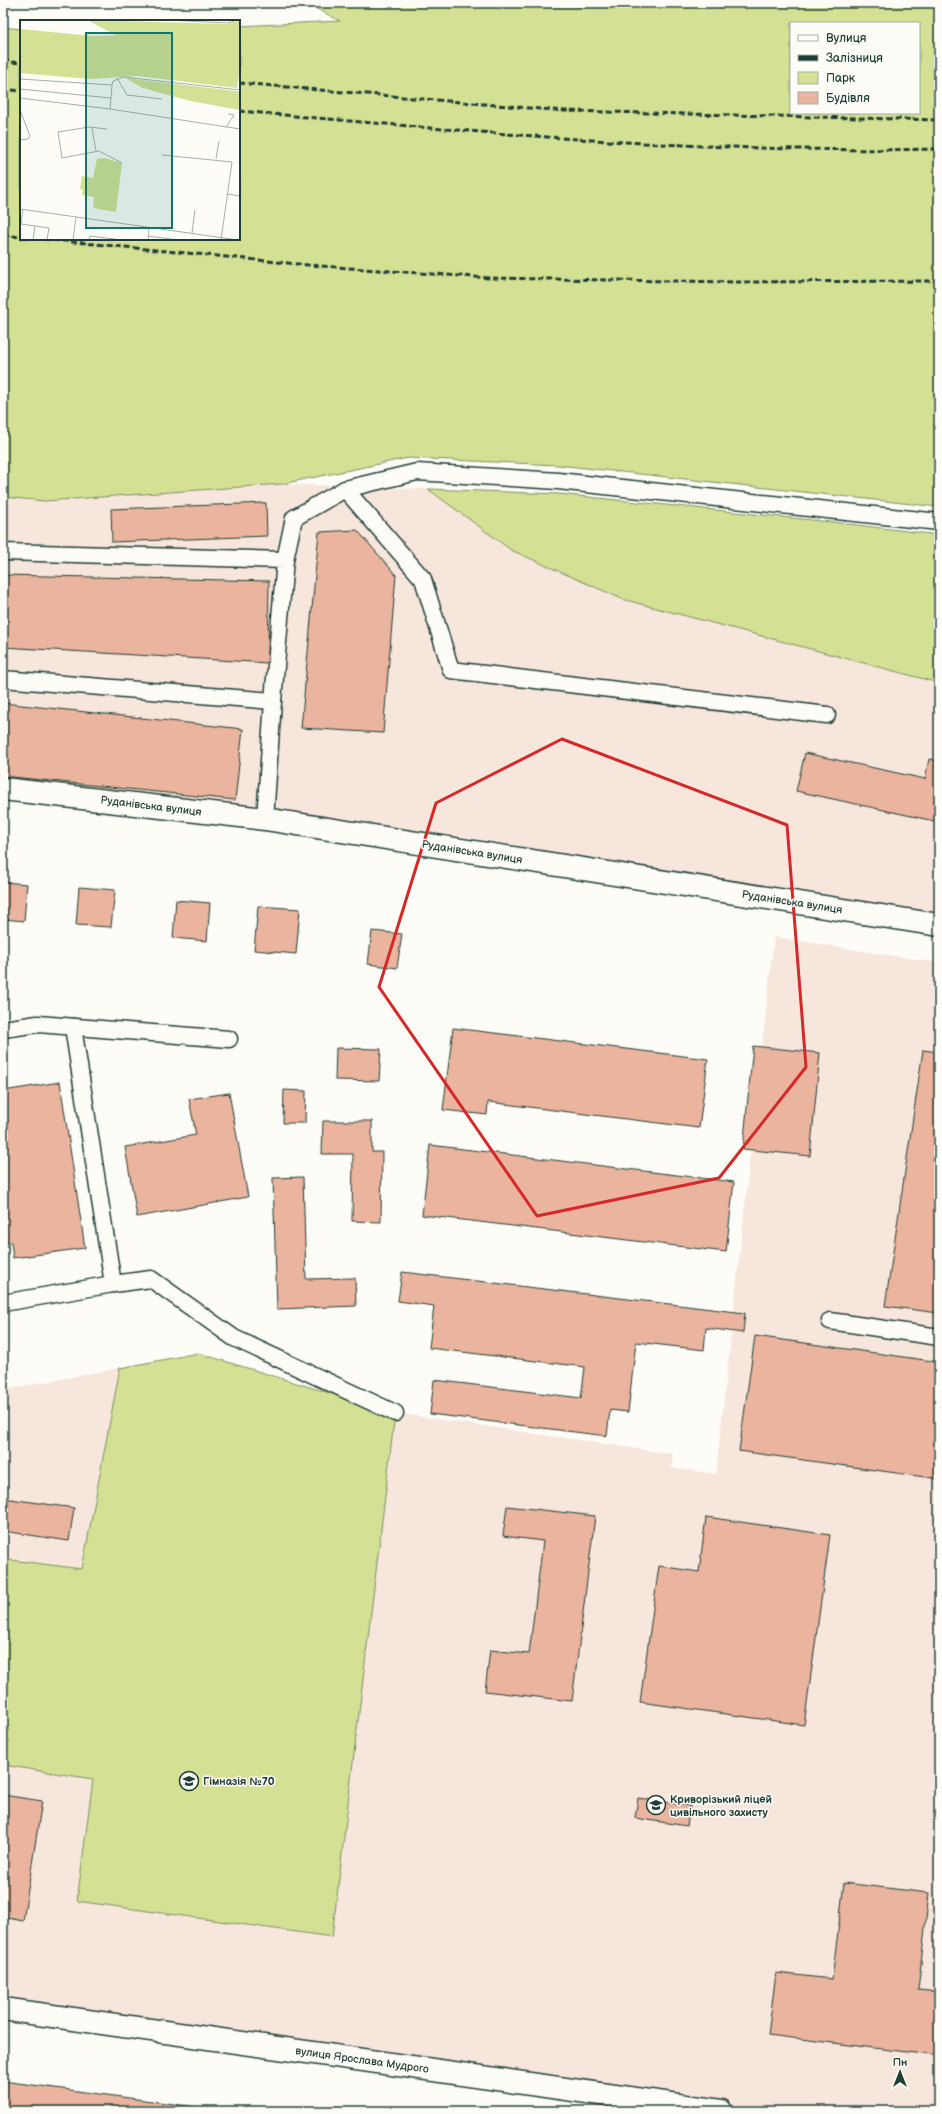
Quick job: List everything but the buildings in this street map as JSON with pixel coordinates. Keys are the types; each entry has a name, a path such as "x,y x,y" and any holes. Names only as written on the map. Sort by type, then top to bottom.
{"street":[{"name":"Руданівська вулиця","path":"3,789 265,819 939,925"},
{"name":"вулиця Ярослава Мудрого","path":"3,2009 692,2109 721,2111"}],"lane":[{"path":"265,819 285,560 294,518 345,489 417,472 558,481 939,522"},
{"path":"345,489 423,579 451,670 827,716"},
{"path":"3,552 285,560"},
{"path":"3,679 273,701"},
{"path":"3,1029 38,1024 230,1039"},
{"path":"73,1027 113,1284"},
{"path":"3,1304 113,1284 151,1279 234,1338 395,1413"},
{"path":"830,1321 939,1337"}],"highlighted area":[{"path":"562,739 787,825 806,1067 719,1178 537,1216 379,987 436,803"}],"shaded area":[{"path":"282,484 428,489 511,550 622,599 939,683 939,917 460,836 3,783 3,497 45,501"},
{"path":"774,937 939,963 939,2111 721,2111 3,2009 3,1390 198,1353 395,1413 673,1454 671,1468 716,1474"}],"green space":[{"path":"306,3 939,3 939,507 558,465 408,458 282,484 45,501 3,497 3,27 20,29 20,240 240,240 240,26 340,21"},
{"path":"428,489 559,494 841,523 939,535 939,683 622,599 511,550"},
{"name":"Гімназія №70","path":"198,1353 395,1413 332,1937 77,1901 93,1779 3,1765 3,1559 82,1569 120,1368"}],"railway":[{"path":"3,61 20,63"},
{"path":"240,83 565,111 939,120"},
{"path":"3,89 20,91"},
{"path":"240,111 501,134 676,145 851,150 939,149"},
{"path":"3,235 20,237"},
{"path":"54,240 308,265 489,278 735,282 939,281"}],"place":[{"name":"Гімназія №70","path":"189,1781"},
{"name":"Криворізький ліцей цивільного захисту","path":"656,1805"}]}
